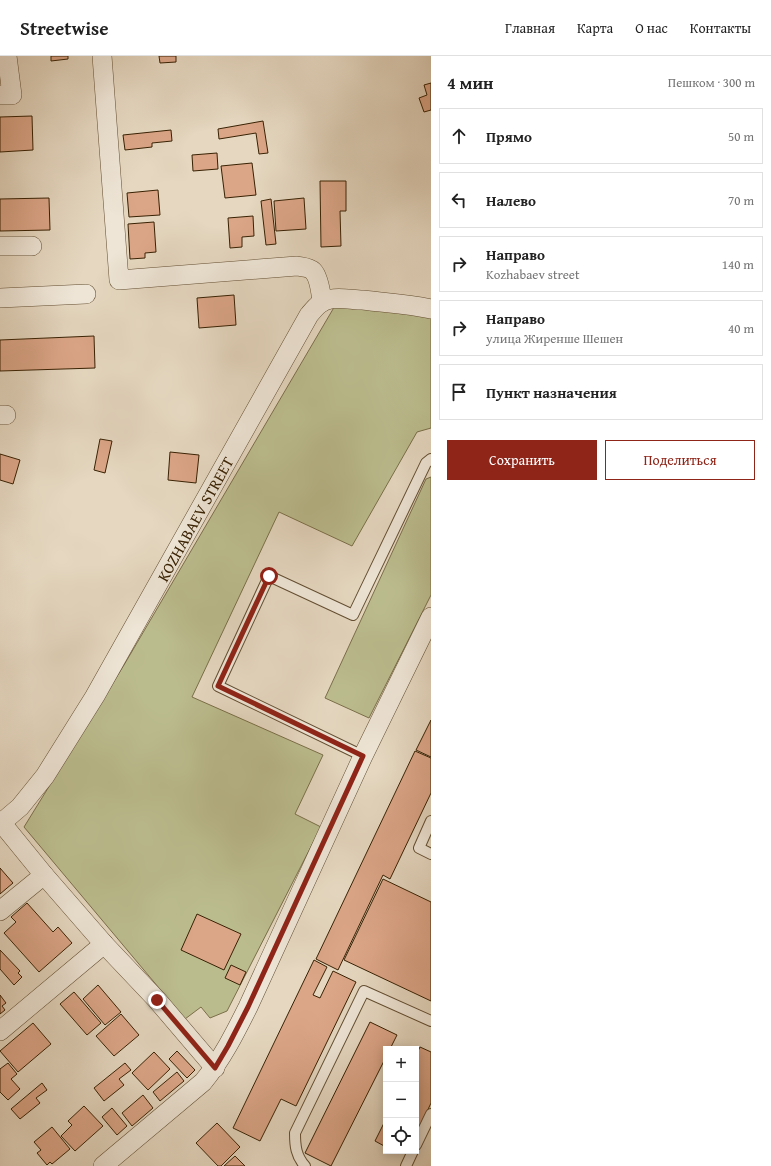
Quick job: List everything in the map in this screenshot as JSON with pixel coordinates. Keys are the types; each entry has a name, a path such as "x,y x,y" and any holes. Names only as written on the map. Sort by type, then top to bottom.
{"street":[{"path":"0,95 12,95 7,56"},
{"path":"102,56 119,280 297,266 305,267 313,271 320,286 322,302 331,299 348,299 413,305 431,309"},
{"path":"0,246 32,246"},
{"path":"0,298 86,294"},
{"name":"KOZHABAEV STREET","path":"0,823 20,807 45,776 91,702 306,322 315,308 322,302"},
{"path":"103,1166 203,1082 215,1068 248,1007 363,756 431,617"},
{"path":"0,823 104,944 157,1000 215,1068"},
{"path":"0,911 44,875"},
{"path":"0,1031 104,944"}],"lane":[{"path":"363,756 218,686 269,576 353,615 426,463 431,459"},
{"path":"431,822 419,848 431,854"},
{"path":"305,1166 295,1148 295,1133 364,990 431,1021"},
{"path":"419,1139 431,1114"},
{"path":"406,1166 412,1154"}],"green space":[{"path":"336,304 431,316 431,428 417,432 352,546 279,512 192,697 323,755 295,814 321,827 227,1011 210,1018 201,1007 185,1019 24,827 124,665"},
{"path":"431,477 431,595 369,718 325,698 426,479"}],"building":[{"path":"51,56 68,56 68,59 51,61"},
{"path":"159,56 176,56 176,62 160,63"},
{"path":"431,83 431,110 424,112 419,98 427,95 424,85"},
{"path":"32,116 33,150 0,152 0,117"},
{"path":"263,121 268,153 259,154 256,133 219,139 218,129"},
{"path":"171,130 172,141 152,143 152,147 125,150 123,135"},
{"path":"217,153 218,169 193,171 192,155"},
{"path":"252,163 256,195 225,198 221,166"},
{"path":"320,181 346,181 346,211 340,211 341,246 321,247"},
{"path":"158,190 160,215 129,217 127,193"},
{"path":"49,198 50,230 0,231 0,199"},
{"path":"304,198 306,229 276,231 274,201"},
{"path":"271,199 276,244 266,245 261,201"},
{"path":"253,216 254,236 242,237 242,247 230,248 228,218"},
{"path":"154,222 156,252 145,253 145,258 130,259 128,224"},
{"path":"234,295 236,325 199,328 197,298"},
{"path":"94,336 95,368 0,371 0,340"},
{"path":"100,439 112,441 105,473 94,470"},
{"path":"170,452 199,455 196,483 168,480"},
{"path":"0,454 20,460 13,484 0,480"},
{"path":"431,720 431,757 416,750"},
{"path":"415,751 431,758 431,793 390,879 383,875 338,970 316,959"},
{"path":"0,868 13,883 0,894"},
{"path":"383,879 431,902 431,1001 344,960"},
{"path":"27,903 53,932 58,927 72,943 39,972 4,933 16,922 11,917"},
{"path":"197,914 241,934 224,970 181,950"},
{"path":"0,950 20,971 18,973 22,977 14,985 0,969"},
{"path":"314,960 327,967 313,995 320,998 333,971 356,982 296,1106 281,1099 260,1141 233,1128"},
{"path":"231,965 246,972 240,985 225,978"},
{"path":"98,985 121,1012 105,1025 83,999"},
{"path":"74,992 101,1023 87,1035 60,1004"},
{"path":"0,995 6,1003 2,1006 5,1010 0,1014"},
{"path":"121,1014 139,1035 114,1056 96,1036"},
{"path":"370,1022 397,1035 392,1046 383,1046 383,1063 331,1166 305,1153"},
{"path":"33,1023 51,1044 18,1072 0,1051"},
{"path":"420,1047 431,1052 431,1103 419,1129 419,1082"},
{"path":"177,1051 195,1070 187,1078 169,1059"},
{"path":"154,1052 170,1069 148,1090 132,1073"},
{"path":"8,1063 17,1074 11,1079 20,1089 8,1100 0,1092 0,1069"},
{"path":"125,1063 131,1070 119,1079 124,1085 104,1101 94,1088"},
{"path":"177,1072 184,1081 160,1101 153,1092"},
{"path":"42,1083 47,1090 36,1098 40,1103 20,1119 11,1109"},
{"path":"143,1095 153,1108 132,1126 122,1113"},
{"path":"84,1106 103,1126 75,1151 61,1136 72,1125 68,1121"},
{"path":"112,1108 127,1126 117,1135 102,1117"},
{"path":"217,1123 240,1147 221,1166 218,1166 196,1143"},
{"path":"383,1125 383,1145 375,1141"},
{"path":"52,1127 70,1149 52,1164 50,1162 47,1165 37,1153 41,1150 34,1142"},
{"path":"235,1156 245,1166 224,1166"}],"route":[{"path":"157,1000 215,1068 248,1007 363,756 218,686 269,576"}]}
